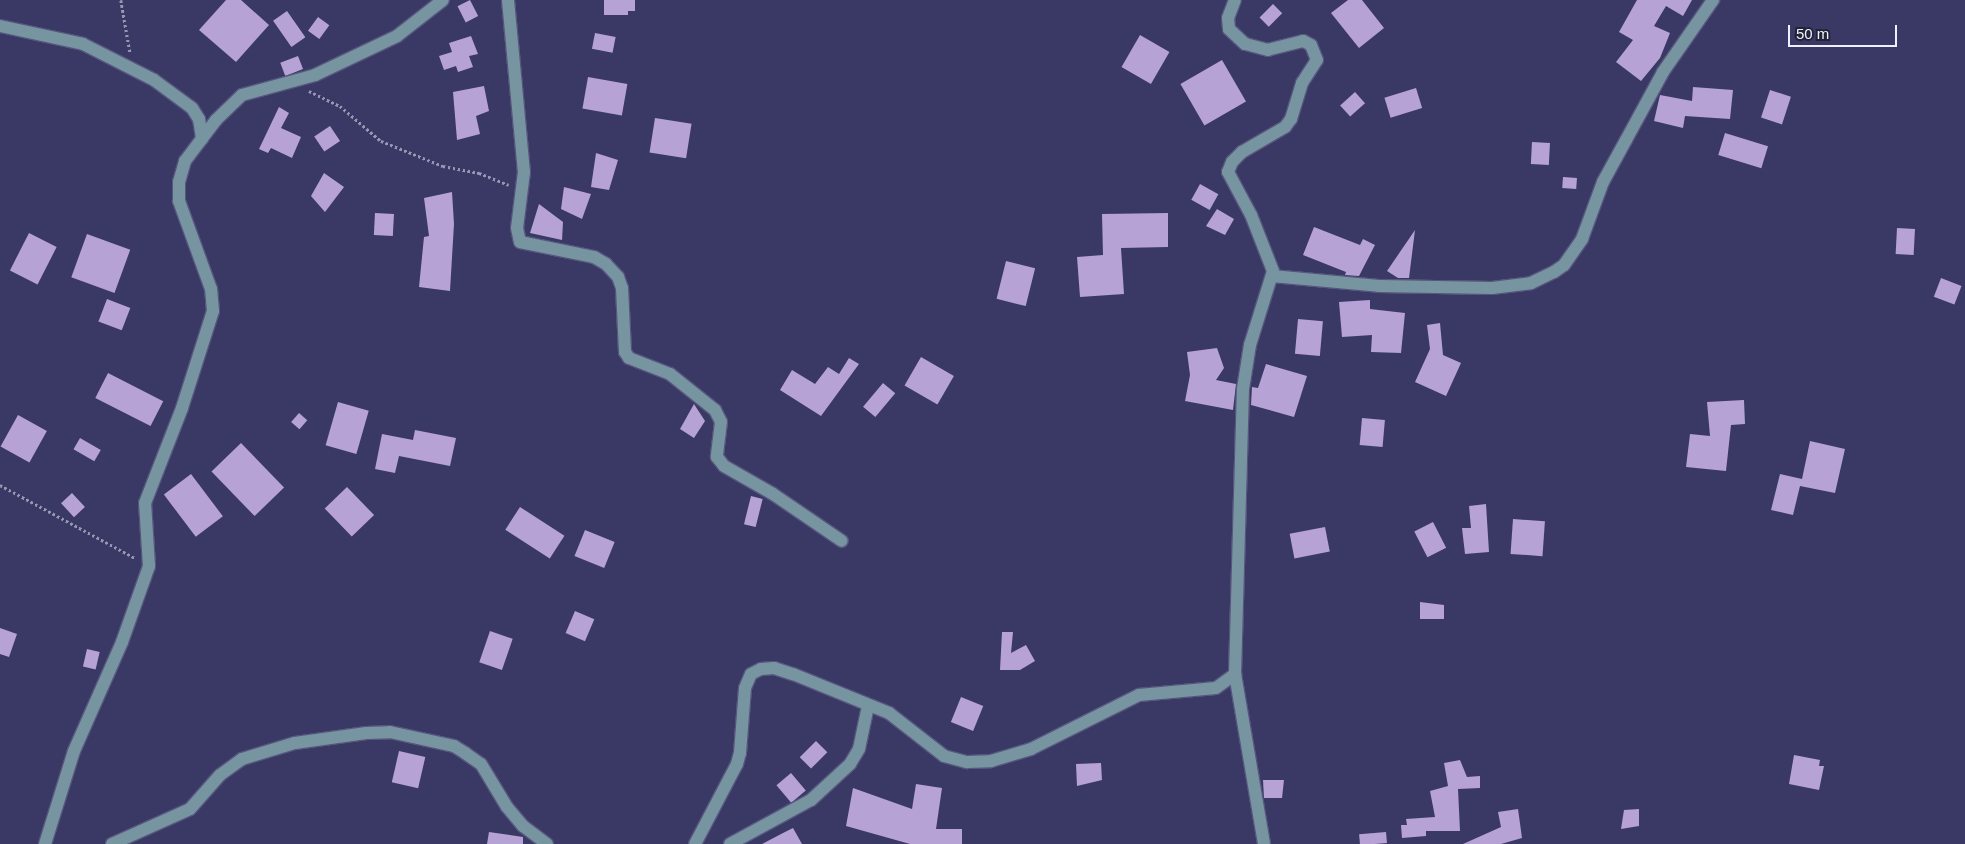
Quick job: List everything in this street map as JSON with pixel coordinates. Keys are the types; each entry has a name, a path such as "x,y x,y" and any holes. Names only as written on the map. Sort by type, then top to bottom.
{"street":[{"path":"45,844 74,751 122,642 149,566 145,503 182,408 213,310 207,276 179,201 179,182 185,161 229,105 242,95 292,83 397,36 443,0"},
{"path":"508,0 524,172 517,228 520,242 594,257 606,264 618,277 622,288 625,352 629,358 670,374 715,410 721,422 717,457 720,462 842,541"},
{"path":"1235,0 1228,18 1229,29 1245,44 1268,50 1304,41 1311,45 1316,54 1315,67 1302,83 1291,119 1285,127 1242,152 1232,162 1228,172 1261,238 1273,271 1250,344 1244,389 1235,674 1264,844"},
{"path":"1272,276 1379,286 1492,288 1531,283 1554,272 1564,265 1582,239 1603,182 1626,140 1671,60 1713,0"},
{"path":"0,26 83,44 154,80 192,108 199,119 202,139"},
{"path":"694,844 731,778 740,753 743,700 751,674 774,668 895,717 944,756 967,762 984,762 1044,743 1139,696 1216,688 1235,674"},
{"path":"730,844 811,800 850,764 859,748 868,706"},
{"path":"112,844 190,809 220,775 242,759 295,743 366,733 390,732 454,746 481,764 524,826 547,844"}],"path":[{"path":"121,0 128,46 135,58"},
{"path":"292,83 340,106 381,141 443,166 491,177 522,191"},
{"path":"0,484 149,566"}],"building":[{"path":"226,0 241,0 269,25 236,62 199,30"},
{"path":"470,0 478,16 466,22 458,6"},
{"path":"604,0 635,0 635,11 628,11 628,15 604,15"},
{"path":"1348,0 1362,0 1384,28 1359,48 1331,13"},
{"path":"1637,0 1692,0 1683,16 1666,6 1654,26 1670,33 1660,58 1641,81 1616,62 1633,40 1619,32"},
{"path":"1273,4 1282,13 1269,27 1260,17"},
{"path":"287,11 305,37 291,47 273,21"},
{"path":"318,17 329,25 319,39 308,31"},
{"path":"595,33 616,37 613,53 592,49"},
{"path":"1140,35 1169,52 1151,84 1122,67"},
{"path":"471,36 478,54 469,56 473,67 458,72 456,66 444,70 439,56 452,52 449,43"},
{"path":"298,56 303,69 285,76 280,63"},
{"path":"1222,60 1246,102 1204,126 1180,84"},
{"path":"588,77 627,84 622,115 582,109"},
{"path":"484,86 489,111 476,116 480,134 457,140 453,92"},
{"path":"1693,87 1733,90 1730,119 1685,116 1683,128 1654,121 1660,95 1692,101"},
{"path":"1416,88 1422,108 1391,118 1384,98"},
{"path":"1770,90 1791,97 1782,124 1761,118"},
{"path":"1355,92 1365,103 1350,117 1340,105"},
{"path":"279,107 289,113 281,128 301,137 292,158 271,148 268,153 259,149"},
{"path":"655,118 692,124 686,158 650,153"},
{"path":"330,126 340,141 324,152 314,137"},
{"path":"1725,133 1768,146 1761,168 1718,155"},
{"path":"1532,142 1550,143 1549,165 1531,164"},
{"path":"596,153 618,160 609,190 591,187"},
{"path":"324,173 344,187 325,212 311,196"},
{"path":"1563,177 1577,178 1576,189 1562,188"},
{"path":"1200,184 1218,194 1210,210 1191,200"},
{"path":"564,187 591,194 582,219 561,209"},
{"path":"452,192 454,224 450,291 419,287 424,237 429,236 424,198"},
{"path":"539,204 563,222 562,240 530,233"},
{"path":"1217,209 1234,219 1225,235 1206,226"},
{"path":"375,213 394,214 393,236 374,235"},
{"path":"1168,213 1168,247 1121,248 1124,294 1080,297 1077,257 1103,255 1102,214"},
{"path":"1314,227 1360,245 1363,239 1375,245 1359,276 1345,275 1346,272 1303,255"},
{"path":"1897,228 1915,229 1914,255 1896,254"},
{"path":"1415,230 1409,278 1398,278 1387,271"},
{"path":"29,233 57,247 38,284 10,270"},
{"path":"87,234 130,250 114,293 71,277"},
{"path":"1006,261 1035,268 1026,306 997,299"},
{"path":"1941,278 1962,286 1954,305 1934,297"},
{"path":"107,299 130,308 122,330 98,321"},
{"path":"1370,300 1370,309 1405,313 1401,353 1371,352 1372,335 1342,337 1339,302"},
{"path":"1298,319 1323,321 1320,356 1295,354"},
{"path":"1440,323 1443,355 1461,363 1446,396 1415,382 1430,349 1427,325"},
{"path":"1217,348 1224,368 1216,380 1236,384 1233,410 1185,401 1190,375 1187,352"},
{"path":"921,357 954,376 937,405 904,386"},
{"path":"849,358 859,364 821,416 780,390 792,370 815,384 828,367 839,374"},
{"path":"1266,364 1307,376 1294,417 1251,405 1252,387 1258,388"},
{"path":"108,373 163,401 151,426 95,398"},
{"path":"883,383 895,393 875,417 863,407"},
{"path":"1744,400 1745,424 1731,425 1726,471 1686,467 1690,434 1710,436 1707,402"},
{"path":"338,402 369,411 356,454 326,445"},
{"path":"694,404 705,421 694,438 680,429"},
{"path":"299,413 307,420 299,429 291,422"},
{"path":"18,415 47,431 29,462 1,446"},
{"path":"1362,418 1385,420 1383,447 1360,445"},
{"path":"415,430 456,438 450,466 399,456 395,473 375,469 382,434 413,440"},
{"path":"80,438 101,450 94,461 74,449"},
{"path":"1810,441 1845,449 1835,493 1800,486 1793,515 1771,510 1780,474 1802,479"},
{"path":"241,443 284,488 255,516 212,471"},
{"path":"191,474 223,516 196,537 164,494"},
{"path":"347,487 374,515 352,537 325,509"},
{"path":"72,493 85,507 74,517 61,503"},
{"path":"751,496 763,499 756,527 744,524"},
{"path":"1486,504 1489,552 1465,554 1462,528 1471,528 1469,506"},
{"path":"520,507 564,536 550,559 505,530"},
{"path":"1513,519 1545,521 1542,556 1511,554"},
{"path":"1433,522 1446,548 1427,557 1414,532"},
{"path":"1325,527 1330,552 1294,558 1290,534"},
{"path":"585,530 615,542 604,568 575,556"},
{"path":"1420,602 1444,605 1444,619 1420,619"},
{"path":"575,611 594,619 585,641 566,633"},
{"path":"0,628 17,634 9,657 0,654"},
{"path":"490,631 513,639 502,670 479,662"},
{"path":"1002,632 1013,632 1011,653 1026,645 1035,661 1020,670 1000,670"},
{"path":"87,649 100,652 96,669 83,667"},
{"path":"961,697 983,706 973,731 951,722"},
{"path":"816,741 827,752 811,769 800,757"},
{"path":"399,751 425,757 418,788 392,782"},
{"path":"1794,755 1820,760 1819,766 1824,766 1819,790 1789,784"},
{"path":"1460,760 1467,777 1480,776 1480,788 1458,789 1460,831 1426,831 1426,836 1402,838 1401,825 1407,825 1406,819 1435,817 1430,791 1448,786 1444,763"},
{"path":"1101,763 1102,780 1077,786 1076,764"},
{"path":"791,773 806,791 791,803 776,785"},
{"path":"1263,780 1284,780 1282,798 1264,798"},
{"path":"916,784 942,788 936,829 962,829 962,844 910,844 846,826 853,788 912,809"},
{"path":"1518,809 1522,838 1501,844 1463,844 1501,827 1498,812"},
{"path":"1639,809 1639,826 1621,829 1624,810"},
{"path":"793,828 802,844 762,844 783,833"},
{"path":"489,832 523,837 523,844 487,844"},
{"path":"1386,832 1387,843 1360,844 1359,834"}]}
